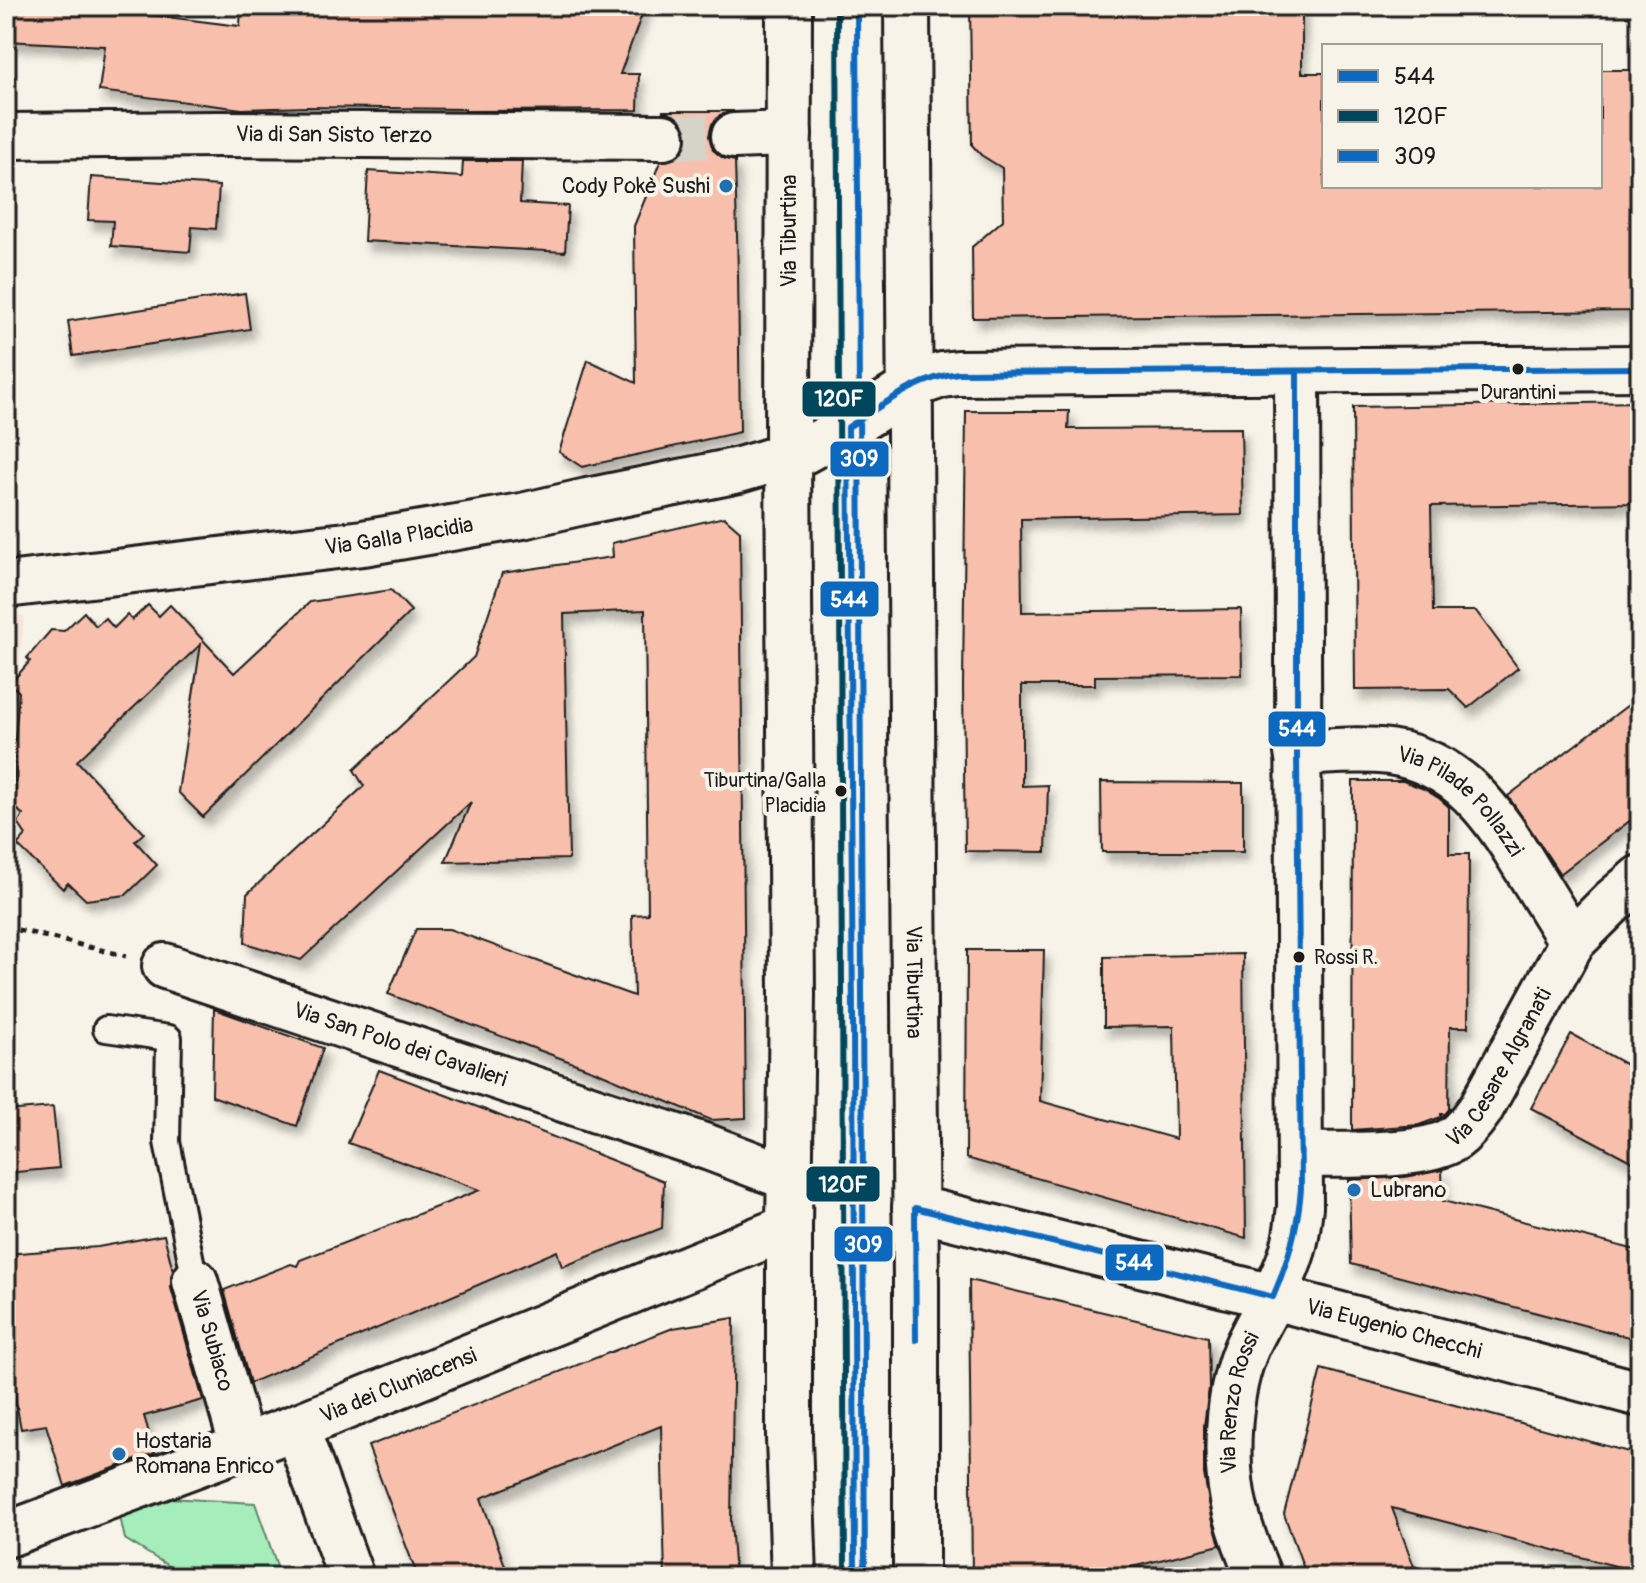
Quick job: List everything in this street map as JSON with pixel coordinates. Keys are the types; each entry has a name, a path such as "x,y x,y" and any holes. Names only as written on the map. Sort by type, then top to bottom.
{"street":[{"name":"Via Tiburtina","path":"789,6 792,979 789,1439 794,1577"},
{"name":"Via Tiburtina","path":"907,6 916,1577"},
{"path":"734,136 789,134"},
{"name":"Via di San Sisto Terzo","path":"6,136 663,137"},
{"path":"788,456 815,446 916,384 942,375 970,372 1640,368"},
{"name":"Via Renzo Rossi","path":"1259,1577 1235,1512 1230,1425 1243,1358 1293,1249 1301,1189 1297,371"},
{"name":"Via Galla Placidia","path":"6,585 292,552 435,531 522,516 739,470 788,456"},
{"name":"Via Pilade Pollazzi","path":"1297,753 1387,752 1443,769 1473,794 1501,826 1572,942"},
{"name":"Via Cesare Algranati","path":"1301,1155 1413,1152 1440,1146 1455,1138 1480,1110 1572,942 1640,878"},
{"name":"Via San Polo dei Cavalieri","path":"165,966 695,1143 789,1178"},
{"name":"Via Eugenio Checchi","path":"915,1208 1273,1297 1640,1394"},
{"name":"Via dei Cluniacensi","path":"6,1535 243,1448 789,1227"},
{"name":"Via Subiaco","path":"195,1281 243,1448"},
{"path":"296,1427 351,1577"}],"lane":[{"path":"847,6 855,1577"},
{"path":"106,1029 169,1038 167,1142 195,1281"}],"path":[{"path":"6,927 165,966"}],"shaded area":[{"path":"6,616 24,616 6,805"}],"green space":[{"path":"151,1497 255,1503 281,1577 171,1577 170,1567 125,1539 118,1508"}],"building":[{"path":"6,6 79,6 240,26 241,6 645,6 620,74 639,74 638,110 242,109 99,91 105,46 6,41"},
{"path":"970,6 1302,6 1302,73 1322,73 1322,188 1602,188 1602,70 1640,70 1640,311 973,318 972,247 1003,220 1002,168 981,155 972,145"},
{"path":"662,111 734,111 720,115 712,124 709,136 713,150 723,158 735,161 740,432 582,467 559,452 588,360 636,383 634,226 660,162 676,158 685,149 688,138 684,124 676,116"},
{"path":"463,161 522,161 520,203 568,206 565,252 364,241 368,171 462,177"},
{"path":"91,177 219,186 216,229 192,227 190,252 111,246 113,221 88,220"},
{"path":"245,293 250,329 73,356 68,321"},
{"path":"1640,402 1640,503 1431,506 1433,611 1476,611 1518,668 1468,708 1449,689 1355,690 1353,407"},
{"path":"966,411 1069,411 1068,429 1241,428 1243,515 1021,519 1022,612 1241,609 1242,675 1095,676 1095,685 1022,685 1022,786 1048,785 1046,852 965,851"},
{"path":"724,517 740,531 746,1118 711,1120 595,1071 388,994 416,929 449,929 634,996 632,915 648,914 645,610 564,614 569,859 445,862 471,802 301,960 245,943 247,894 364,786 354,770 474,657 502,573 613,557 612,543"},
{"path":"391,590 411,611 203,817 178,792 201,644 77,761 144,833 135,841 157,865 126,895 86,900 68,883 63,889 17,845 26,835 18,823 23,815 7,799 15,791 15,758 8,748 15,739 19,692 10,684 51,630 64,631 84,612 96,626 105,618 114,628 127,615 132,620 148,605 159,616 170,605 234,673 310,602"},
{"path":"1640,696 1640,813 1560,874 1508,796"},
{"path":"1353,781 1403,781 1440,799 1449,807 1449,854 1469,854 1468,1027 1450,1027 1449,1109 1441,1117 1419,1125 1352,1130"},
{"path":"1101,782 1243,783 1243,852 1102,852"},
{"path":"967,950 1044,950 1040,1101 1176,1139 1174,1026 1104,1027 1104,957 1243,954 1246,1238 966,1158"},
{"path":"214,1009 323,1048 297,1126 212,1096"},
{"path":"1571,1034 1640,1072 1640,1166 1531,1108"},
{"path":"379,1070 664,1181 662,1228 562,1267 557,1251 250,1383 224,1290 291,1264 297,1266 300,1260 480,1190 348,1143"},
{"path":"53,1107 59,1168 6,1173 6,1111"},
{"path":"1442,1170 1443,1201 1640,1251 1640,1340 1351,1264 1349,1180 1405,1177"},
{"path":"164,1235 173,1271 171,1288 203,1400 144,1416 155,1453 65,1486 46,1425 21,1429 15,1397 14,1344 6,1344 6,1254 98,1247"},
{"path":"969,1280 1208,1337 1209,1388 1204,1426 1204,1474 1220,1545 1092,1577 972,1577"},
{"path":"734,1318 731,1522 735,1577 665,1577 661,1426 481,1498 509,1577 418,1577 368,1446 673,1328"},
{"path":"1321,1369 1640,1455 1640,1536 1631,1570 1392,1508 1418,1577 1307,1577 1284,1514"}],"tunnel":[{"path":"663,137 734,136"}],"transit line":[{"name":"120F","path":"837,6 845,1577"},
{"name":"309","path":"857,6 865,1577"},
{"name":"544","path":"855,1577 848,427 914,386 958,373 1640,368"},
{"name":"544","path":"916,1340 915,1208 1273,1297 1288,1258 1301,1189 1297,371"}],"place":[{"name":"Cody Pokè Sushi","path":"726,186"},
{"name":"Durantini","path":"1518,369"},
{"name":"Tiburtina/Galla Placidia","path":"841,791"},
{"name":"Rossi R.","path":"1299,957"},
{"name":"Lubrano","path":"1354,1190"},
{"name":"Hostaria Romana Enrico","path":"119,1454"}]}
